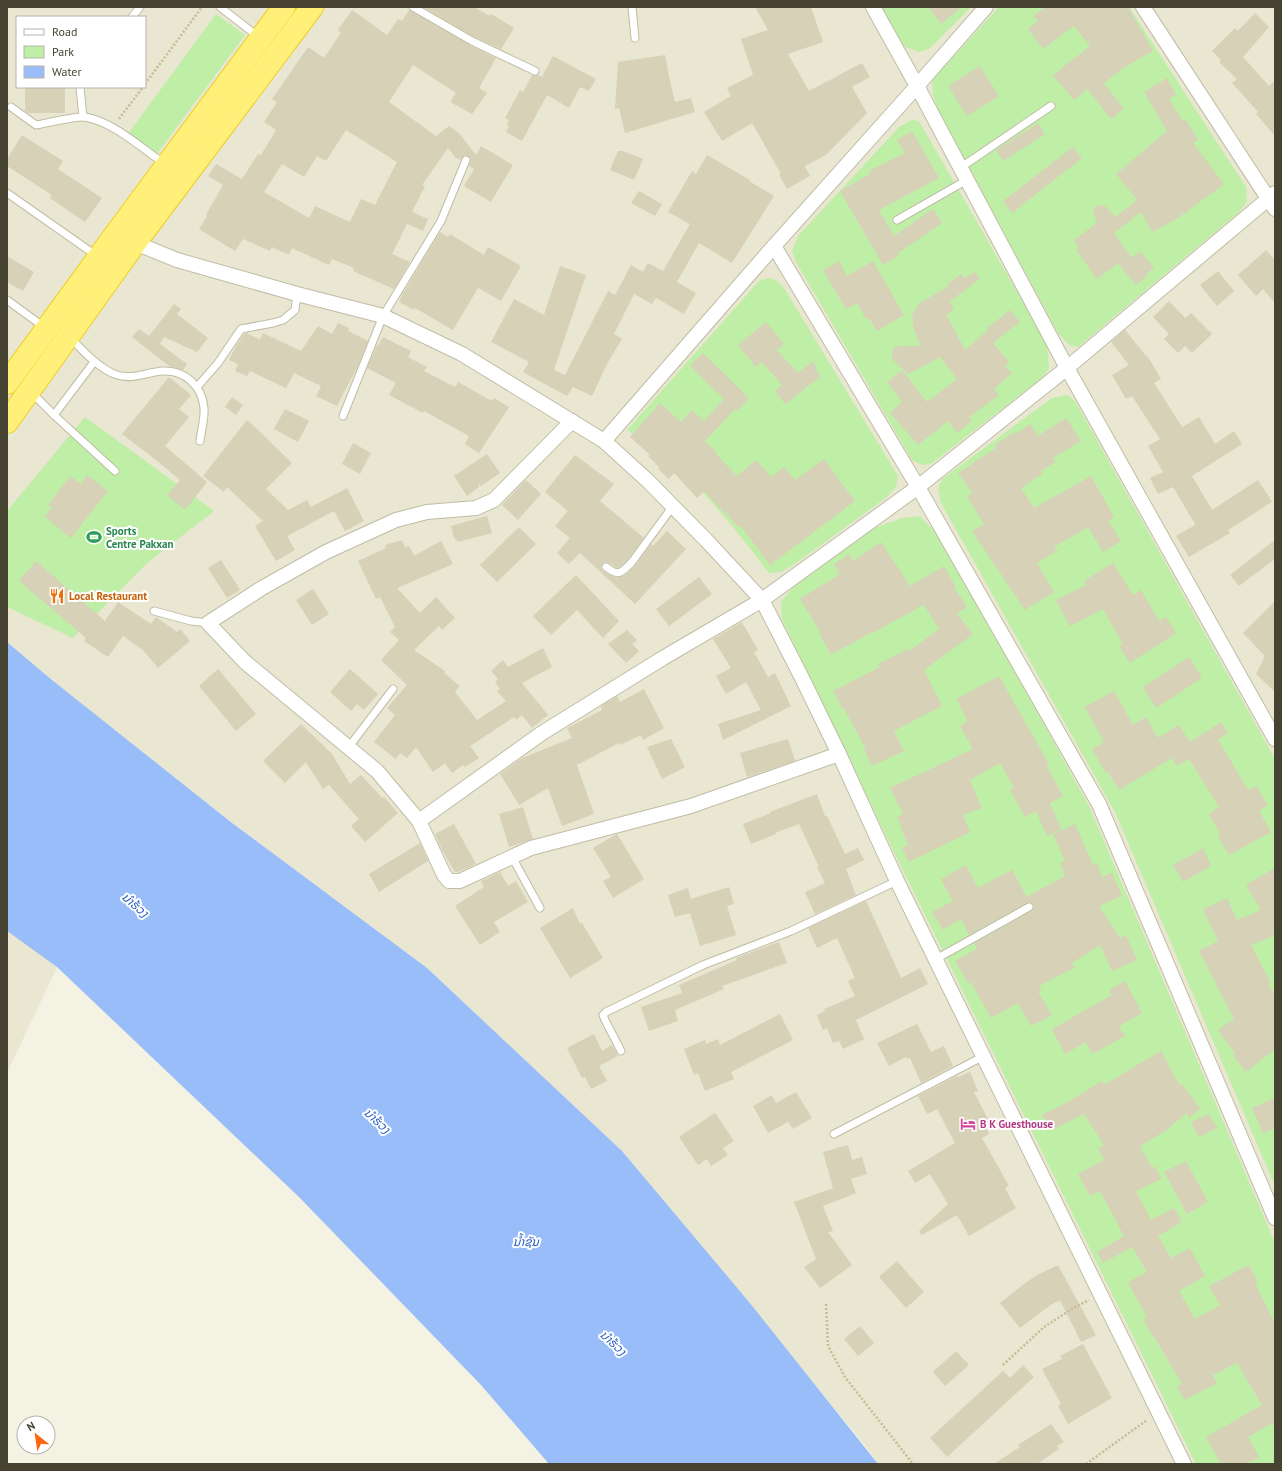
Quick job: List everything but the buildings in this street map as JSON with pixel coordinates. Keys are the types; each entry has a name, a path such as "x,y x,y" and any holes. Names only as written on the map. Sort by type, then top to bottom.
{"highway":[{"path":"18,383 68,335 135,243 269,45 284,7"},
{"path":"7,422 18,383 46,329 166,165 269,45 312,7"}],"street":[{"path":"873,7 917,86 1066,368 1275,739"},
{"path":"604,441 774,246 986,7"},
{"path":"419,821 542,733 663,658 762,600 918,487 1273,200 1143,7"},
{"path":"115,235 177,260 297,294 383,316 462,354 604,441 673,506 762,600 839,754 898,881 1184,1464"},
{"path":"774,246 918,487 1100,804 1275,1218"},
{"path":"572,421 494,500 476,508 427,512 396,520 326,552 268,584 208,623 245,662 377,771 419,821 444,875 449,881 460,881 531,848 691,806 839,754"}],"lane":[{"path":"133,16 140,7"},
{"path":"220,7 269,45"},
{"path":"413,7 472,41 535,71"},
{"path":"632,7 635,38"},
{"path":"80,88 83,117"},
{"path":"897,220 964,174 1050,106"},
{"path":"11,107 36,125 83,117 101,122 113,127 166,165"},
{"path":"343,416 383,316 441,221 466,160"},
{"path":"7,193 99,257"},
{"path":"197,387 218,363 241,329 283,320 294,310 297,294"},
{"path":"7,300 46,329"},
{"path":"68,335 94,362 117,375 134,377 163,371 177,373 190,379 197,387 204,408 200,441"},
{"path":"54,415 94,362"},
{"path":"18,383 115,472"},
{"path":"606,567 614,573 619,573 625,569 632,562 673,506"},
{"path":"154,611 191,621 208,623"},
{"path":"348,748 393,689"},
{"path":"512,857 540,908"},
{"path":"621,1051 603,1015 606,1012 703,965 790,931 898,881"},
{"path":"936,959 1029,906"},
{"path":"834,1134 984,1056"}],"path":[{"path":"146,83 202,7"},
{"path":"113,127 141,88"},
{"path":"1003,1365 1044,1327 1075,1307 1101,1294"},
{"path":"826,1304 828,1346 845,1377 912,1464"},
{"path":"1086,1464 1159,1412"}],"shaded area":[{"path":"7,7 1275,7 1275,1464 878,1464 868,1449 622,1151 427,968 232,823 52,680 7,642"},
{"path":"7,931 57,967 7,1073"}],"green space":[{"path":"882,7 971,7 929,49 919,52 903,46"},
{"path":"999,7 1129,7 1246,187 1247,202 1238,213 1078,347 1069,345 1058,333 939,112 933,95 932,80"},
{"path":"216,14 245,35 156,155 128,134"},
{"path":"912,120 919,121 1047,344 1049,368 1043,377 931,464 922,465 912,460 796,262 792,251 798,236 899,127"},
{"path":"769,278 776,280 784,288 898,476 896,487 887,497 792,566 781,572 769,573 731,525 691,480 660,453 627,430 760,280"},
{"path":"1067,395 1075,401 1275,759 1275,1186 1115,812 941,503 938,489 942,479 1052,398"},
{"name":"Sports Centre Pakxan","path":"85,417 214,511 147,563 73,638 7,607 7,511"},
{"path":"920,516 941,538 1089,806 1275,1243 1275,1464 1196,1464 895,854 782,619 781,602 794,586 874,528 902,518"}],"water":[{"name":"ນ້ຳຊັນ","path":"7,642 52,680 232,823 427,968 622,1151 749,1302 878,1464 549,1464 481,1385 299,1197 57,967 7,931"}],"place":[{"name":"Sports Centre Pakxan","path":"94,537"},
{"name":"Local Restaurant","path":"57,596"},
{"name":"B K Guesthouse","path":"968,1124"}],"water label":[{"name":"ນຳ້ຮວງ","path":"135,905"},
{"name":"ນຳ້ຮວງ","path":"377,1121"},
{"name":"ນຳ້ຮວງ","path":"613,1343"}]}
